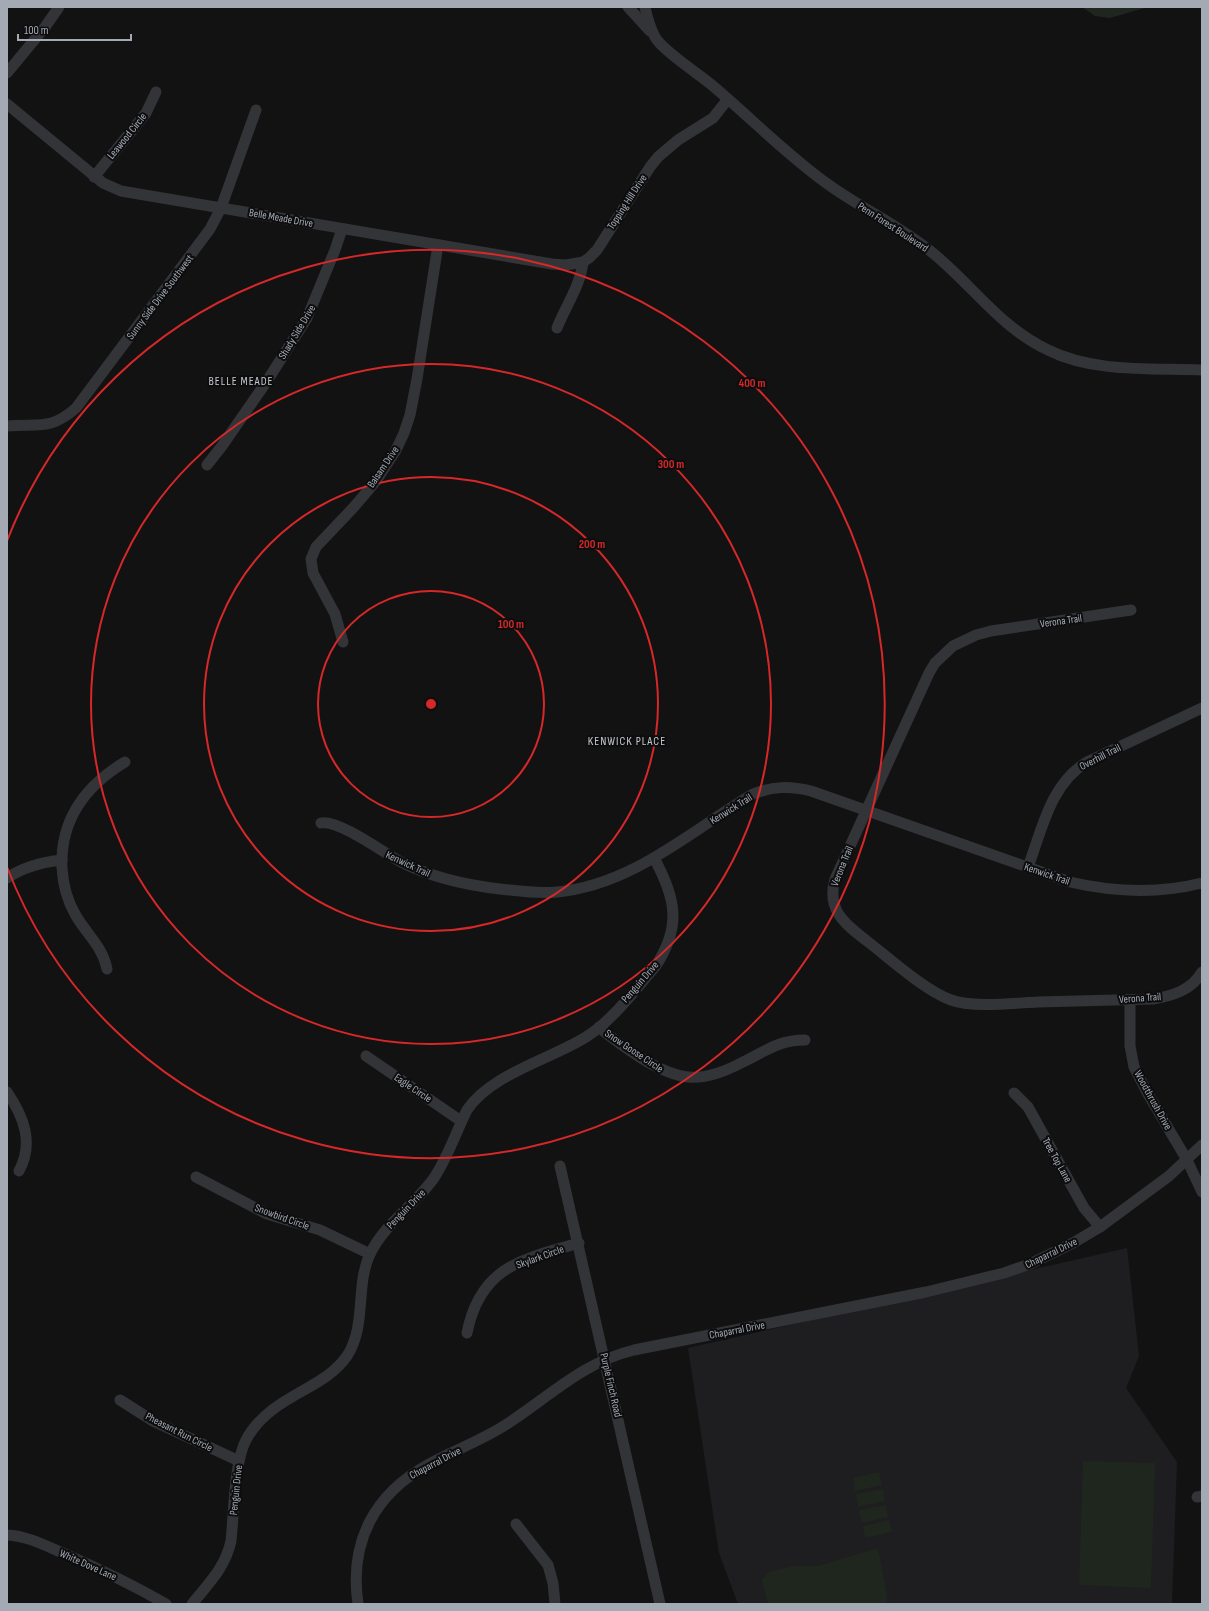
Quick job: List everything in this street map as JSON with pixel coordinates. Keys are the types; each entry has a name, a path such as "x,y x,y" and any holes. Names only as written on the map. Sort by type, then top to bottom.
{"street":[{"path":"7,73 60,7"},
{"name":"Penn Forest Boulevard","path":"628,7 659,43 728,99 811,172 851,200 901,229 935,255 1007,324 1033,343 1063,356 1104,365 1202,370"},
{"name":"Penn Forest Boulevard","path":"645,7 648,22 654,36"},
{"name":"Leawood Circle","path":"94,177 146,113 156,92"},
{"name":"Topping Hill Drive","path":"583,262 597,250 642,178 658,158 678,140 713,118 728,99"},
{"name":"Belle Meade Drive","path":"7,104 94,177 121,191 552,264 566,265 583,262"},
{"name":"Sunny Side Drive Southwest","path":"7,426 37,426 49,424 65,418 76,408 210,228 221,208 256,110"},
{"name":"Shady Side Drive","path":"207,465 267,381 307,318 336,250 342,229"},
{"name":"Balsam Drive","path":"343,642 335,614 313,573 311,559 316,547 353,508 380,474 396,450 404,433 410,415 417,379 438,245"},
{"path":"557,328 561,317 579,283 583,262"},
{"name":"Verona Trail","path":"1131,610 990,631 962,641 953,646 935,662 929,672 835,879 832,894 834,907 842,920 853,930 914,978 945,998 962,1003 998,1004 1153,999 1178,993 1189,987 1202,972"},
{"name":"Overhill Trail","path":"1028,867 1053,799 1064,781 1072,773 1087,762 1202,708"},
{"path":"107,969 101,950 84,928 69,903 62,875 62,860 65,833 75,810 93,786 125,762"},
{"name":"Kenwick Trail","path":"321,823 331,823 350,832 393,858 432,876 473,886 526,892 558,892 591,886 635,869 742,800 753,794 785,786 811,790 1070,882 1113,890 1153,890 1176,888 1202,883"},
{"name":"Penguin Drive","path":"192,1604 218,1572 228,1552 231,1541 239,1461 246,1440 260,1421 280,1404 324,1378 337,1367 346,1356 356,1336 359,1324 364,1272 370,1254 384,1231 434,1178 461,1121 472,1102 488,1087 585,1037 599,1027 655,967 668,945 673,921 671,895 664,876 654,858"},
{"path":"7,878 41,864 62,860"},
{"name":"Woodthrush Drive","path":"1130,1000 1130,1046 1134,1067 1148,1094 1187,1160 1202,1192"},
{"name":"Snow Goose Circle","path":"599,1027 612,1039 660,1069 679,1076 690,1078 721,1073 750,1059 771,1046 784,1042 805,1040"},
{"name":"Eagle Circle","path":"366,1056 461,1121"},
{"path":"7,1092 18,1110 26,1133 26,1153 19,1171"},
{"name":"Tree Top Lane","path":"1014,1092 1028,1106 1084,1208 1100,1227"},
{"name":"Chaparral Drive","path":"358,1604 356,1573 361,1543 371,1518 388,1494 398,1484 429,1464 492,1434 586,1368 605,1359 634,1350 905,1296 1004,1273 1047,1257 1100,1227 1169,1176 1202,1145"},
{"name":"Purple Finch Road","path":"560,1166 579,1243 660,1604"},
{"name":"Snowbird Circle","path":"196,1177 267,1214 320,1230 370,1254"},
{"name":"Skylark Circle","path":"467,1333 473,1310 479,1297 485,1288 498,1275 528,1259 579,1243"},
{"name":"Pheasant Run Circle","path":"120,1400 153,1421 239,1461"},
{"path":"516,1524 548,1564 554,1583 555,1604"},
{"name":"White Dove Lane","path":"7,1535 25,1538 40,1543 114,1575 166,1604"}],"shaded area":[{"path":"1082,7 1148,7 1110,18 1095,16"},
{"path":"1127,1248 1139,1356 1126,1388 1177,1462 1172,1603 738,1604 719,1553 688,1348"},
{"path":"1083,1461 1155,1463 1151,1588 1079,1585"},
{"path":"879,1472 882,1485 855,1491 853,1478"},
{"path":"883,1489 885,1501 858,1507 856,1494"},
{"path":"886,1505 888,1517 862,1523 859,1510"},
{"path":"889,1520 892,1532 865,1538 863,1526"},
{"path":"878,1548 887,1596 886,1604 768,1604 762,1580 768,1572 794,1566 818,1566"}],"district":[{"name":"BELLE MEADE","path":"241,381"},
{"name":"KENWICK PLACE","path":"627,741"}]}
